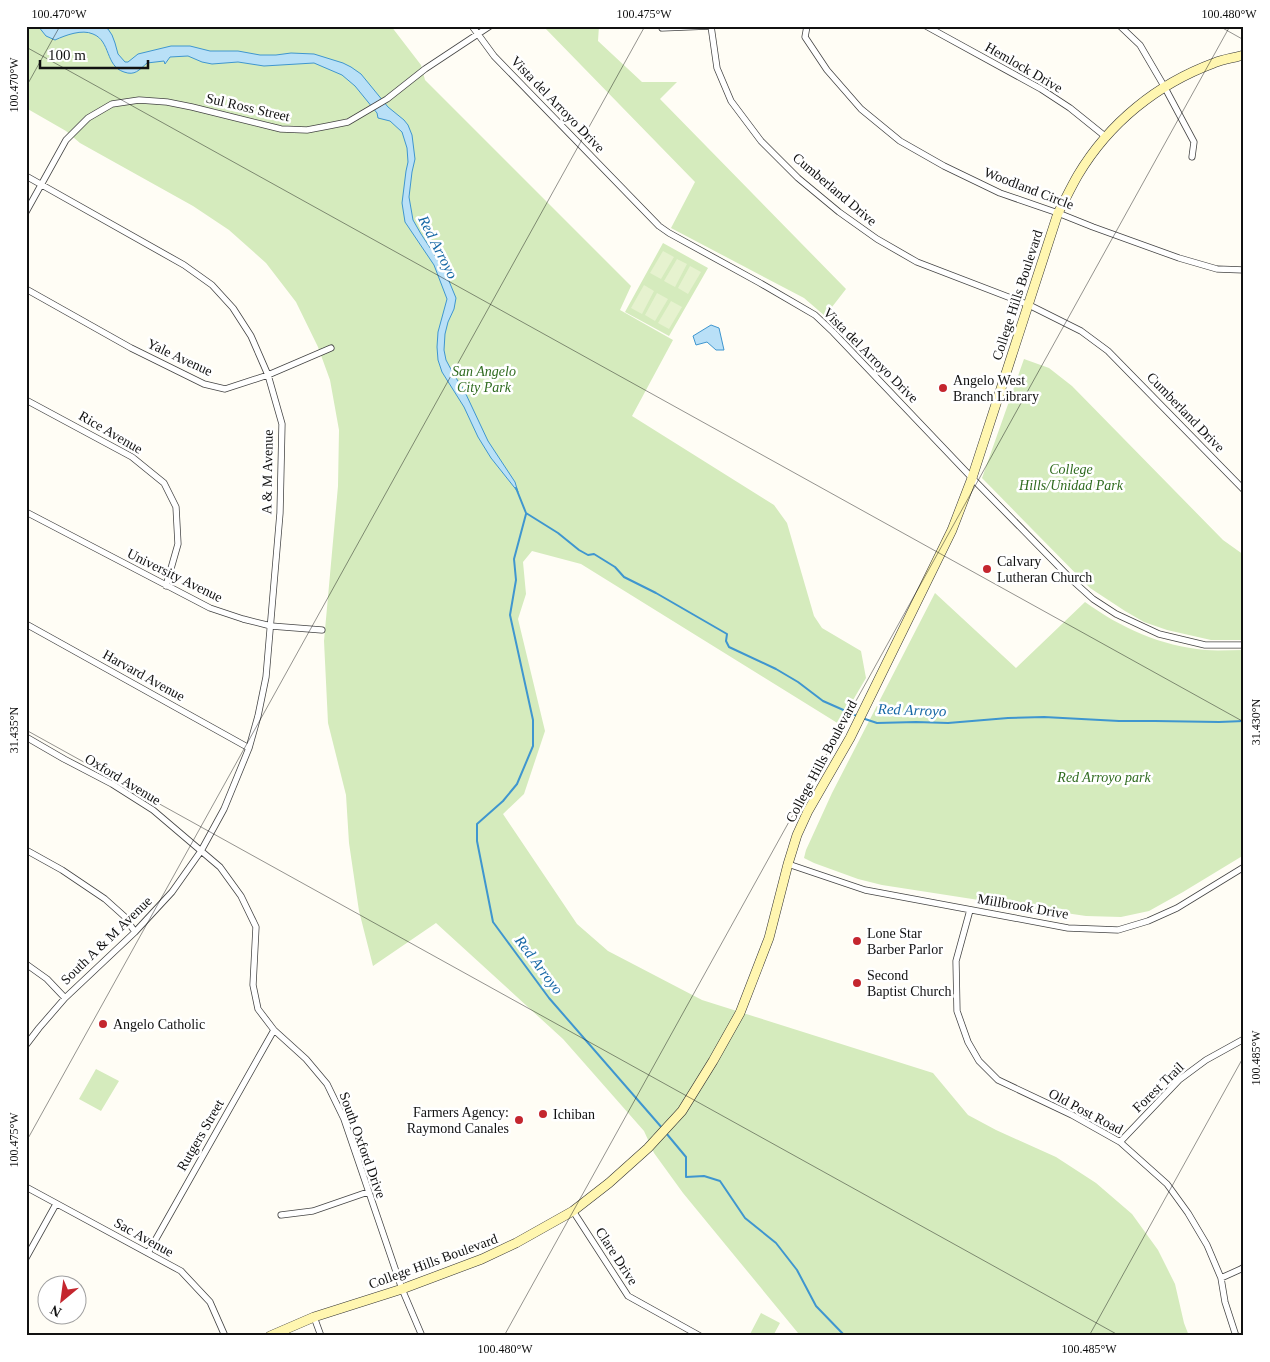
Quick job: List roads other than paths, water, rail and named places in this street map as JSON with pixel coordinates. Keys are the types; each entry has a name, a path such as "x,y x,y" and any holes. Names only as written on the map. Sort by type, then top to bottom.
{"street":[{"name":"Vista del Arroyo Drive","path":"472,26 494,56 659,226 815,315 972,478 1093,599 1116,614 1159,634 1205,645 1244,646"},
{"name":"Sul Ross Street","path":"26,212 66,140 88,118 112,104 139,100 167,102 281,129 307,130 348,122 387,99 425,69 490,26"},
{"path":"662,28 711,26"},
{"name":"Cumberland Drive","path":"711,26 717,68 731,101 761,141 798,178 877,240 917,262 1029,305 1082,332 1108,351 1244,490"},
{"name":"Woodland Circle","path":"807,26 805,37 827,70 861,109 900,141 944,166 1000,193 1179,258 1217,269 1244,271"},
{"name":"Hemlock Drive","path":"926,26 1041,89 1070,108 1106,137"},
{"path":"1120,26 1140,44 1164,86 1194,142 1192,157"},
{"name":"College Hills Boulevard","path":"270,1336 314,1317 402,1288 499,1252 572,1211 609,1184 648,1148 682,1111 740,1013 768,938 797,835 808,811 850,738 952,530 972,478 1058,213 1078,174 1106,137 1131,111 1164,86 1214,62 1244,55"},
{"name":"A & M Avenue","path":"26,176 184,265 212,286 233,308 251,336 268,375 282,424 280,512 266,677 249,748 224,809 201,851"},
{"name":"Yale Avenue","path":"26,289 131,348 204,384 225,388 268,375 331,348"},
{"name":"Rice Avenue","path":"26,400 132,457 164,483 176,507 178,544 166,586"},
{"name":"University Avenue","path":"26,512 210,608 270,626 322,630"},
{"name":"Harvard Avenue","path":"26,624 249,748"},
{"name":"Oxford Avenue","path":"26,737 112,784 153,810 201,851"},
{"path":"26,850 62,870 105,899 124,916 135,932"},
{"name":"South A & M Avenue","path":"26,1045 65,998 135,932 172,892 201,851"},
{"name":"South Oxford Drive","path":"201,851 220,867 241,896 256,927 253,984 258,1009 274,1030 306,1059 327,1084 344,1119 402,1288 422,1336"},
{"name":"Millbrook Drive","path":"788,864 865,890 1068,928 1118,930 1148,921 1177,908 1244,867"},
{"name":"Old Post Road","path":"970,910 956,961 957,1011 968,1042 979,1061 998,1080 1120,1142 1168,1184 1188,1212 1207,1245 1220,1278 1225,1302 1236,1336"},
{"path":"26,964 47,979 65,998"},
{"name":"Rutgers Street","path":"148,1253 274,1030"},
{"name":"Forest Trail","path":"1120,1142 1179,1080 1206,1060 1244,1039"},
{"name":"Sac Avenue","path":"26,1187 181,1271 210,1302 224,1336"},
{"path":"281,1215 313,1211 368,1192"},
{"path":"26,1258 56,1204"},
{"name":"Clare Drive","path":"572,1211 628,1296 700,1336"},
{"path":"1220,1278 1244,1267"},
{"path":"314,1317 321,1336"}],"water":[{"path":"38,26 49,26 51,28 102,26 108,29 112,35 118,54 125,62 128,62 138,54 171,46 190,46 210,51 238,51 260,55 314,54 343,63 361,74 388,107 404,120 412,135 415,159 409,197 413,220 444,269 456,298 445,334 444,350 446,360 464,390 488,441 515,482 518,492 491,458 478,437 464,407 442,372 438,360 438,332 447,299 434,265 405,222 402,203 408,162 407,148 402,132 390,121 378,118 377,113 355,86 342,75 314,63 264,66 238,62 212,64 188,56 170,57 165,64 164,61 147,63 137,72 128,73 114,65 99,37 79,32 55,40 46,36"},
{"path":"711,325 719,328 724,350 716,350 707,342 696,345 693,336"}],"waterway":[{"name":"Red Arroyo","path":"516,488 526,513 558,533 579,550 588,555 594,554 615,567 624,577 727,634 726,641 729,647 776,669 798,682 823,701 857,716"},
{"name":"Red Arroyo","path":"526,514 514,559 516,580 510,615 533,720 533,746 517,784 503,801 477,824 477,841 493,922 549,998 663,1129"},
{"name":"Red Arroyo","path":"862,718 877,723 948,723 1044,717 1119,721 1244,721"},
{"name":"Red Arroyo","path":"666,1133 686,1157 686,1177 704,1176 720,1181 745,1218 776,1243 797,1270 816,1306 845,1336"}],"place":[{"name":"Angelo West Branch Library","path":"943,388"},
{"name":"Calvary Lutheran Church","path":"987,569"},
{"name":"Lone Star Barber Parlor","path":"857,941"},
{"name":"Second Baptist Church","path":"857,983"},
{"name":"Angelo Catholic","path":"103,1024"},
{"name":"Ichiban","path":"543,1114"},
{"name":"Farmers Agency: Raymond Canales","path":"519,1120"}],"park label":[{"name":"San Angelo City Park","path":"484,380"},
{"name":"College Hills/Unidad Park","path":"1071,478"},
{"name":"Red Arroyo park","path":"1104,777"}]}
